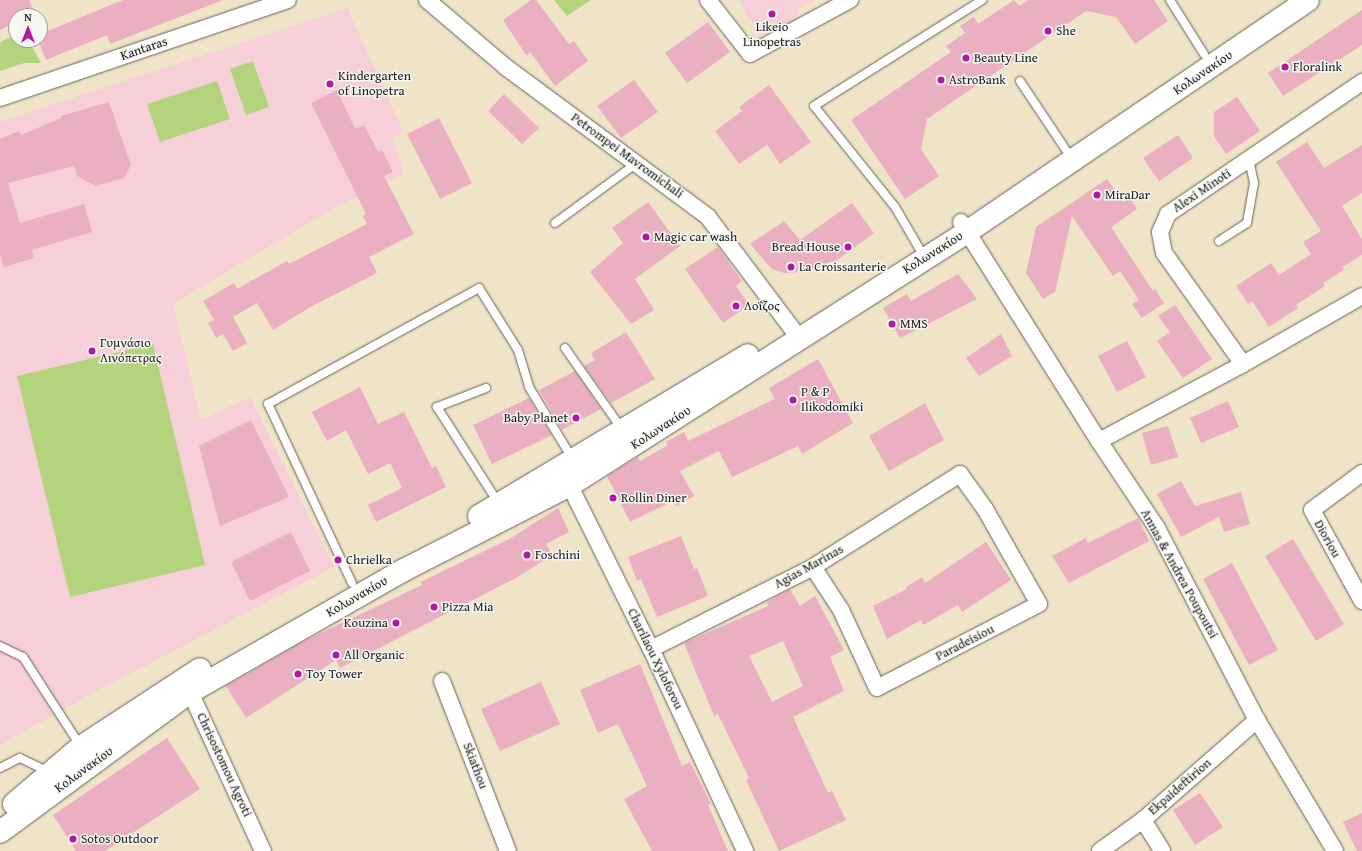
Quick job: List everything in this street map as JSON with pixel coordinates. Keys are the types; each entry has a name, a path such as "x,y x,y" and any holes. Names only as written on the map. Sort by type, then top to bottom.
{"main road":[{"name":"Κολωνακίου","path":"0,817 81,747 187,685 352,583 500,504 568,471 623,431 796,333 919,248 964,227 1066,150 1204,54 1288,0"},
{"name":"Κολωνακίου","path":"0,832 187,685 404,570 796,333 964,227 1308,0"}],"street":[{"name":"Petrompei Mavromichali","path":"427,0 507,68 708,217 796,333"},
{"path":"708,0 750,54 850,0"},
{"name":"Kantaras","path":"0,98 278,2"},
{"name":"Alexi Minoti","path":"1243,364 1164,253 1160,232 1168,214 1362,82"},
{"name":"Annas & Andrea Poupoutsi","path":"964,227 1099,441 1157,528 1257,720 1335,851"},
{"path":"1099,441 1243,364 1362,296"},
{"name":"Charilaou Xyloforou","path":"568,471 745,851"},
{"name":"Dioriou","path":"1362,473 1312,510 1362,601"},
{"name":"Agias Marinas","path":"651,649 813,568 960,474"},
{"name":"Paradeisiou","path":"813,568 841,610 877,688 1039,604 985,509 960,474"},
{"name":"Skiathou","path":"442,681 508,851"},
{"name":"Chrisostomou Agroti","path":"187,685 263,851"},
{"name":"Ekpaideftirion","path":"1100,851 1143,820 1257,720"},
{"path":"1143,820 1162,851"}],"lane":[{"path":"919,248 895,207 814,106 972,2 982,0"},
{"path":"1170,0 1204,54"},
{"path":"1020,81 1066,150"},
{"path":"1219,241 1247,223 1254,183 1249,159"},
{"path":"554,223 637,163"},
{"path":"352,583 268,404 479,288 518,350 529,387 568,471"},
{"path":"565,348 623,431"},
{"path":"486,388 437,407 500,504"},
{"path":"0,646 22,658 81,747"},
{"path":"0,768 20,758 50,773"}],"shaded area":[{"name":"Likeio Linopetras","path":"740,0 815,0 799,9 794,21 775,33 762,30 748,19"},
{"name":"Γυμνάσιο Λινόπετρας","path":"347,8 403,131 393,140 404,173 331,210 173,304 201,420 250,397 334,567 82,699 0,745 0,122"}],"green space":[{"path":"554,0 591,0 567,16"},
{"path":"8,38 8,48 33,48 41,63 24,63 0,71 0,42"},
{"path":"253,61 269,107 246,115 230,69"},
{"path":"217,81 230,119 160,142 147,104"},
{"path":"153,344 205,565 70,597 17,376"}],"building":[{"path":"0,0 29,0 33,8 8,8 8,26 0,30"},
{"path":"123,0 223,0 110,44 107,35 46,60 41,48 48,48 48,31"},
{"path":"531,0 536,0 569,44 574,41 588,61 555,86 530,52 526,55 503,20"},
{"path":"1014,0 1019,6 1029,0 1154,0 1168,21 1135,44 1116,17 1086,11 927,119 921,149 939,176 905,199 851,120 951,52 946,46 965,33 960,26 974,17 978,24"},
{"path":"1362,10 1362,45 1283,96 1268,73"},
{"path":"708,22 730,52 687,83 665,53"},
{"path":"634,80 658,112 621,138 597,106"},
{"path":"769,85 811,142 780,164 767,145 739,164 715,131 742,111 739,107"},
{"path":"337,90 355,129 364,125 378,152 382,150 393,172 384,176 414,234 369,257 377,273 312,306 273,330 257,303 233,317 247,343 233,351 223,334 216,338 208,323 214,320 203,301 234,283 237,289 287,261 289,264 367,224 363,216 366,214 311,103"},
{"path":"504,94 539,128 522,144 488,111"},
{"path":"1237,97 1260,131 1226,154 1214,136 1214,112"},
{"path":"109,102 131,165 124,178 96,186 77,176 74,166 8,183 20,223 84,204 92,232 32,250 34,258 4,267 0,254 0,139 19,131 21,135 61,118 61,116"},
{"path":"439,118 472,183 440,199 407,134"},
{"path":"1178,135 1193,158 1159,181 1143,158"},
{"path":"1307,142 1324,168 1362,145 1362,193 1342,206 1362,239 1362,255 1342,267 1344,270 1323,283 1325,286 1296,305 1298,308 1269,327 1252,301 1248,304 1236,286 1271,263 1279,275 1311,254 1303,242 1321,231 1276,162"},
{"path":"1107,179 1123,202 1130,198 1137,209 1111,227 1153,291 1155,289 1164,303 1142,318 1132,304 1139,300 1120,271 1113,276 1072,216 1055,292 1043,299 1026,273 1036,227"},
{"path":"648,202 680,246 635,279 654,310 631,324 590,272 623,243 612,228"},
{"path":"852,203 874,233 833,263 832,261 809,272 784,273 772,269 750,244 784,221 800,240"},
{"path":"718,247 742,281 736,286 749,305 723,323 685,269"},
{"path":"958,274 977,299 900,338 883,308 907,294 911,301"},
{"path":"1175,305 1212,359 1183,378 1157,341 1170,332 1158,316"},
{"path":"626,332 655,379 611,403 584,366 595,360 591,353"},
{"path":"1001,334 1012,356 979,376 966,358"},
{"path":"1127,341 1146,377 1117,392 1098,356"},
{"path":"818,359 853,423 802,454 798,446 732,477 719,451 680,471 694,496 676,506 673,501 630,522 607,476 638,457 640,461 668,445 666,442 684,432 688,441 775,399 769,388"},
{"path":"575,371 601,409 562,430 539,390"},
{"path":"360,387 378,424 404,412 432,468 436,466 446,487 376,522 368,505 402,488 390,463 368,474 346,430 327,441 312,412"},
{"path":"529,398 552,435 492,464 473,425"},
{"path":"1228,401 1239,427 1201,443 1190,418"},
{"path":"925,403 944,440 889,471 869,436"},
{"path":"251,420 289,497 220,526 199,446"},
{"path":"1168,426 1178,457 1151,465 1142,433"},
{"path":"1181,481 1195,506 1241,492 1250,524 1224,532 1219,517 1181,537 1157,494"},
{"path":"558,508 569,532 546,544 552,555 516,578 340,668 336,660 246,718 226,686 302,642 422,585 421,582 511,538"},
{"path":"1138,518 1149,541 1069,583 1052,556 1086,538 1088,543"},
{"path":"291,532 310,571 250,601 231,562"},
{"path":"681,536 694,569 697,568 708,596 657,617 641,579 637,581 628,557"},
{"path":"1293,539 1344,624 1316,641 1265,556"},
{"path":"986,542 1011,580 962,612 958,605 923,625 921,620 887,639 873,606 907,589 906,587 922,577 925,583"},
{"path":"1232,563 1278,650 1249,665 1203,579"},
{"path":"790,589 800,606 815,596 844,650 830,657 844,691 793,717 828,793 832,791 846,820 779,851 746,780 749,778 718,714 714,716 684,643 768,606 767,602","holes":["783,641 803,686 772,702 749,656"]},
{"path":"640,664 682,766 690,762 711,804 708,805 728,851 652,851 624,799 647,786 618,724 598,733 580,690"},
{"path":"541,682 560,724 500,751 481,709"},
{"path":"167,738 200,789 105,851 76,851 53,815"},
{"path":"1200,793 1223,827 1195,845 1173,810"},
{"path":"1362,813 1362,851 1357,851 1343,822"}],"place":[{"name":"Likeio Linopetras","path":"772,14"},
{"name":"She","path":"1048,31"},
{"name":"Beauty Line","path":"966,58"},
{"name":"Floralink","path":"1285,67"},
{"name":"AstroBank","path":"941,80"},
{"name":"Kindergarten of Linopetra","path":"330,84"},
{"name":"MiraDar","path":"1097,195"},
{"name":"Magic car wash","path":"646,237"},
{"name":"Bread House","path":"848,247"},
{"name":"La Croissanterie","path":"791,267"},
{"name":"Λοΐζος","path":"736,306"},
{"name":"MMS","path":"892,324"},
{"name":"Γυμνάσιο Λινόπετρας","path":"92,351"},
{"name":"P & P Ilikodomiki","path":"793,400"},
{"name":"Baby Planet","path":"576,418"},
{"name":"Rollin Diner","path":"613,498"},
{"name":"Foschini","path":"527,555"},
{"name":"Chrielka","path":"338,560"},
{"name":"Pizza Mia","path":"434,607"},
{"name":"Kouzina","path":"396,623"},
{"name":"All Organic","path":"336,655"},
{"name":"Toy Tower","path":"298,674"},
{"name":"Sotos Outdoor","path":"73,839"}]}
